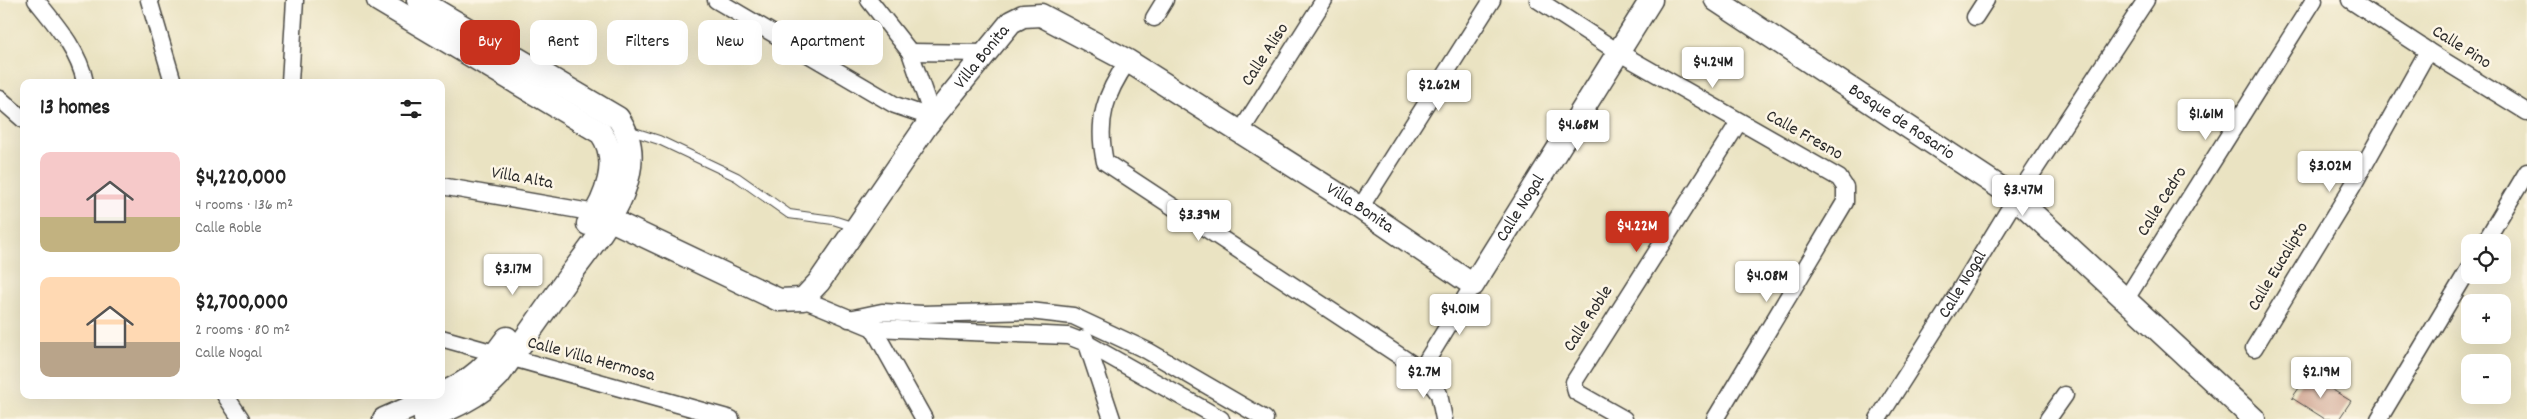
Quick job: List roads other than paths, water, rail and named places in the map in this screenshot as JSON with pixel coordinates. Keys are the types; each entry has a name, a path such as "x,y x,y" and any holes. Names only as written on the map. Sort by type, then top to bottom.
{"main road":[{"path":"378,0 589,124 601,133 609,144 611,162 604,216"},
{"path":"418,0 618,118 626,130 630,144 631,160 626,182 604,216 503,357 486,389 472,398 425,419"},
{"name":"Calle Nogal","path":"1474,285 1651,0"},
{"name":"Bosque de Rosario","path":"1716,0 2016,198 2254,419"},
{"name":"Villa Bonita","path":"802,299 819,282 933,118 1011,22 1023,16 1041,15 1128,61 1241,131 1474,285"},
{"path":"604,216 779,300 802,299"},
{"path":"445,392 461,385 503,357"},
{"path":"384,419 429,399"}],"street":[{"path":"36,0 60,29 82,67 84,79"},
{"path":"149,0 172,79"},
{"path":"290,79 295,0"},
{"path":"716,0 895,106 933,118"},
{"path":"869,0 910,52 933,118"},
{"path":"1154,18 1165,0"},
{"name":"Calle Aliso","path":"1241,131 1324,0"},
{"path":"1360,208 1492,0"},
{"name":"Calle Fresno","path":"1538,0 1618,52 1839,178 1845,187 1845,202 1715,419"},
{"path":"1975,17 1986,0"},
{"name":"Calle Nogal","path":"1878,419 1952,304 2016,198 2146,0"},
{"name":"Calle Cedro","path":"2126,299 2314,0"},
{"name":"Calle Pino","path":"2350,0 2527,112"},
{"name":"Calle Eucalipto","path":"2254,348 2352,187 2428,51"},
{"path":"910,52 986,53"},
{"path":"1128,61 1111,86 1104,112 1100,139 1105,162 1421,370 1439,394 1444,419"},
{"path":"0,98 20,116"},
{"name":"Calle Roble","path":"1624,419 1576,392 1574,382 1739,122"},
{"path":"2490,234 2527,172"},
{"name":"Villa Alta","path":"445,187 604,216"},
{"path":"2379,419 2461,282"},
{"name":"Calle Nogal","path":"1421,370 1474,285"},
{"path":"802,299 849,319 1063,335 1086,343 1221,419"},
{"path":"872,320 1030,311 1059,313 1081,318 1148,351 1265,419"},
{"path":"1081,318 1086,343 1112,419"},
{"path":"872,320 924,419"},
{"name":"Calle Villa Hermosa","path":"445,339 503,357 731,419"},
{"path":"2048,419 2065,395"},
{"path":"228,399 241,419"}],"lane":[{"path":"609,144 626,130 659,140 737,177 789,214 833,220 857,227"}]}
